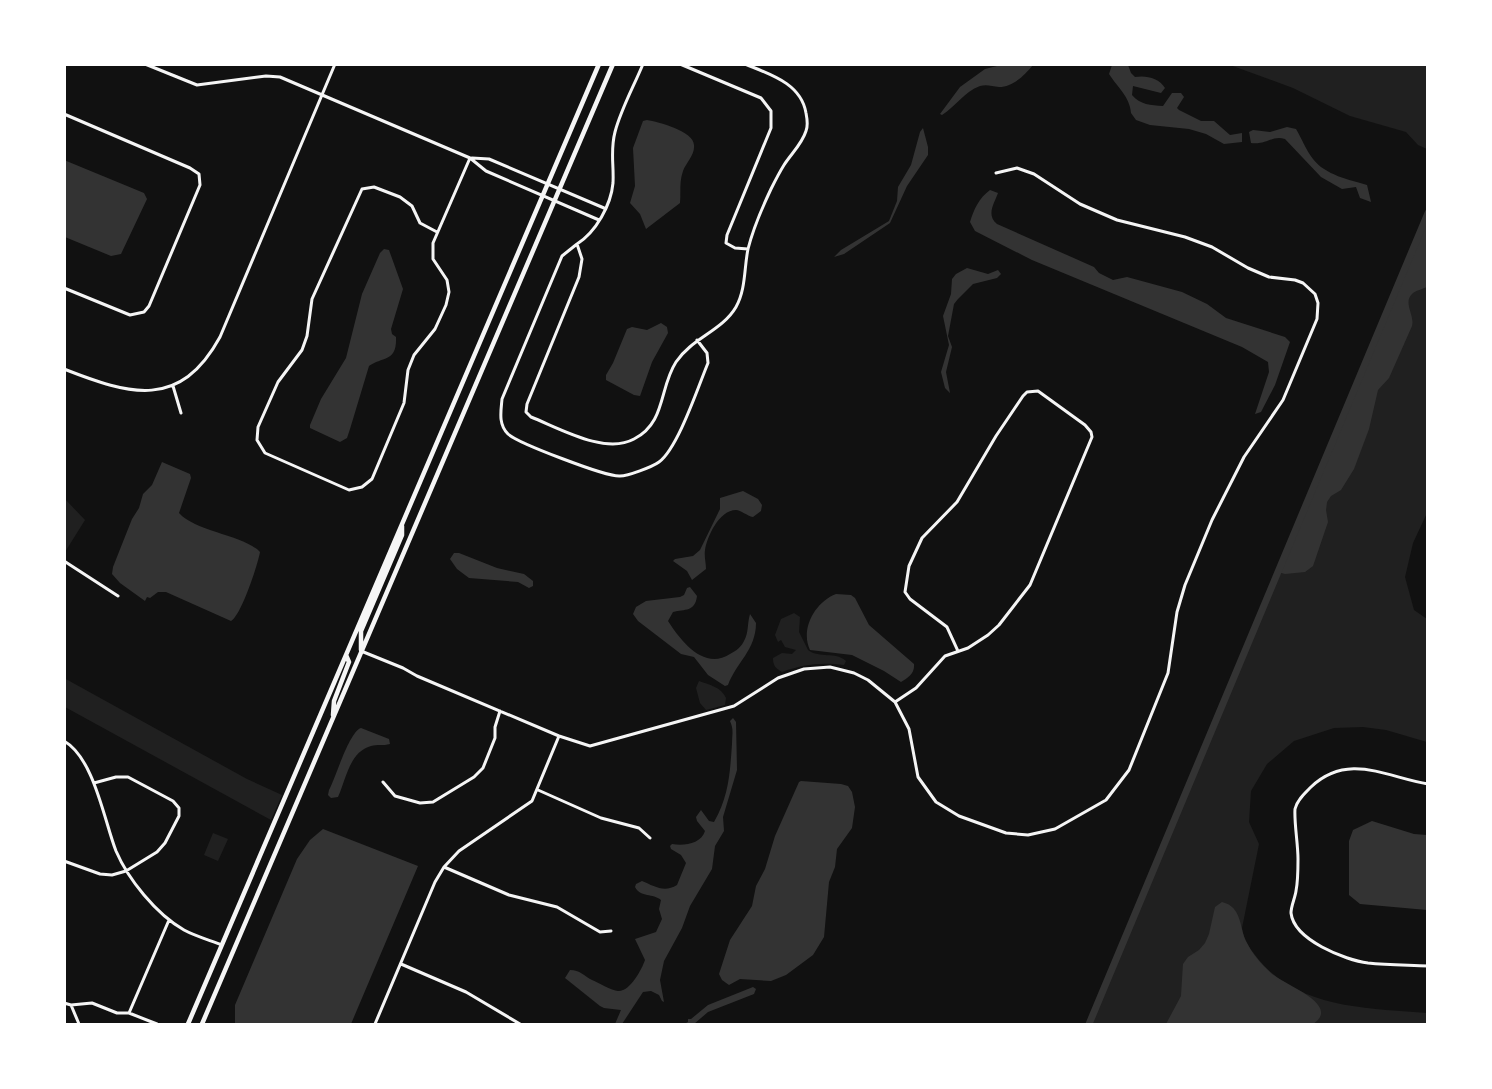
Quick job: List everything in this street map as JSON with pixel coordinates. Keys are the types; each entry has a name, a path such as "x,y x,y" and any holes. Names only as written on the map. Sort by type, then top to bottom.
{"main road":[{"path":"188,1024 599,64"},
{"path":"202,1024 613,65"},
{"path":"361,651 361,631 402,535 402,523"},
{"path":"333,717 334,701 349,662 346,654"}],"street":[{"path":"145,64 197,85 266,76 280,77 470,158 486,171 599,220"},
{"path":"64,369 105,385 128,391 145,392 173,386 198,369 211,354 220,337 335,64"},
{"path":"644,64 616,128 611,148 613,181 611,193 599,220 587,238 562,256 502,399 500,418 508,434 601,473 621,476 659,462 673,445 708,363 707,353 698,340"},
{"path":"680,64 761,98 771,111 771,128 727,235 726,243 735,248 748,249"},
{"path":"577,244 582,259 579,277 527,404 526,412 531,417 597,442 615,445 634,440 651,428 676,362 689,346 726,321 737,305 743,286 748,249 771,190 807,129 806,110 798,93 781,80 745,64"},
{"path":"64,114 190,168 199,174 200,185 149,306 144,312 130,315 64,288"},
{"path":"470,158 489,159 604,208"},
{"path":"437,232 420,223 412,206 400,197 374,187 362,189 312,299 307,336 302,350 278,382 258,427 257,440 265,453 349,490 362,487 372,479 404,403 408,370 414,355 435,329 449,292 447,279 433,259 433,243 470,158"},
{"path":"361,651 585,746 604,743 734,706 778,678 804,669 830,667 854,673 878,687 895,702 909,729 918,777 936,802 959,816 1006,833 1028,835 1055,829 1106,800 1129,770 1168,673 1185,585 1212,520 1244,457 1283,400 1319,312 1315,294 1303,283 1269,277 1248,268 1212,247 1185,237 1117,220 1080,204 1034,174 1017,168 996,173"},
{"path":"173,386 181,413"},
{"path":"895,702 916,688 945,656 968,648 988,635 999,625 1030,585 1091,442 1091,432 1088,428 1038,391 1027,392 1023,396 957,502 922,538 909,566 905,592 910,599 947,627 958,651"},
{"path":"64,561 118,596"},
{"path":"383,782 395,796 420,803 433,802 474,777 483,768 495,738 495,727 500,711"},
{"path":"375,1024 435,882 444,867 459,851 532,801 559,736"},
{"path":"64,741 74,747 94,783 116,850 135,884 169,920 184,930 222,945"},
{"path":"1428,784 1374,770 1353,768 1335,771 1315,783 1301,796 1295,808 1298,861 1296,889 1291,912 1294,924 1306,937 1349,958 1368,963 1428,966"},
{"path":"64,861 100,874 112,875 126,871 157,852 165,843 179,816 179,808 173,801 128,777 116,777 94,783"},
{"path":"538,790 601,818 639,828 650,838"},
{"path":"444,867 509,895 557,907 600,932 611,931"},
{"path":"129,1013 169,920"},
{"path":"64,929 64,935"},
{"path":"401,964 466,992 520,1024"},
{"path":"64,1003 71,1005 92,1003 117,1013 129,1013 157,1024"},
{"path":"71,1005 79,1024"}],"shaded area":[{"path":"1001,65 1033,65 1014,83 999,87 980,86 969,92 942,115 940,114 960,87 985,69"},
{"path":"1112,65 1128,65 1135,77 1152,78 1165,88 1161,93 1133,86 1132,95 1139,101 1163,106 1172,93 1181,93 1184,97 1177,108 1179,110 1201,121 1214,121 1230,135 1242,133 1242,142 1224,144 1206,134 1189,129 1150,125 1136,120 1126,97 1109,74"},
{"path":"1230,65 1427,65 1427,149 1418,145 1406,132 1350,116 1293,88"},
{"path":"647,120 682,131 688,135 694,145 682,175 680,203 646,229 640,214 630,203 635,186 633,148 643,121"},
{"path":"1287,127 1296,129 1318,165 1338,176 1367,185 1371,202 1360,198 1356,187 1342,189 1321,177 1285,139 1276,138 1261,143 1251,143 1249,132 1253,130 1270,132"},
{"path":"923,128 928,155 907,186 890,223 844,254 834,257 841,250 889,221 897,201 898,187 911,165"},
{"path":"64,160 144,193 147,199 121,254 111,256 65,237"},
{"path":"990,190 998,193 991,213 997,224 1094,267 1099,273 1113,280 1127,277 1182,292 1207,304 1226,318 1285,337 1290,342 1275,385 1261,412 1255,414 1269,372 1268,362 1242,347 1032,260 975,231 970,222 975,208"},
{"path":"1427,213 1427,287 1410,297 1412,326 1389,378 1378,390 1369,429 1354,469 1341,490 1331,496 1327,502 1328,522 1313,566 1305,572 1285,574 1278,572"},
{"path":"1427,214 1427,513 1413,543 1405,577 1414,610 1427,619 1427,742 1386,730 1363,727 1334,728 1294,741 1267,764 1251,791 1249,822 1259,844 1242,928 1246,941 1259,960 1276,976 1294,988 1337,1003 1382,1010 1427,1013 1427,1024 1090,1024"},
{"path":"384,249 389,250 403,289 391,329 392,334 396,337 396,345 388,358 369,366 347,438 340,442 310,428 310,425 321,399 346,358 362,294 380,253"},
{"path":"967,268 988,274 998,270 1001,274 997,278 973,284 954,304 948,336 952,347 946,372 950,393 945,388 941,372 949,345 943,316 951,294 952,279"},
{"path":"661,323 667,327 668,333 652,362 640,396 606,380 606,375 627,329 632,327 647,330"},
{"path":"162,462 190,474 191,478 179,513 197,525 243,541 260,552 244,600 231,621 166,592 158,592 150,598 147,597 145,601 120,583 112,574 143,494 152,485"},
{"path":"743,491 758,499 762,505 761,511 753,517 738,510 730,511 719,519 706,545 706,569 692,580 687,571 673,561 693,556 700,550 720,509 720,498"},
{"path":"64,498 85,520 65,552 64,552"},
{"path":"454,553 497,568 524,574 533,581 533,586 529,588 518,582 469,578 457,569 450,559"},
{"path":"690,587 697,596 694,605 689,609 673,612 668,621 686,645 702,656 711,659 720,658 734,652 746,638 750,614 756,623 753,641 728,685 725,686 708,675 694,657 681,654 638,621 633,614 636,607 646,601 680,597"},
{"path":"836,594 851,595 855,598 869,625 914,664 912,673 908,677 901,682 852,655 810,650 807,634 811,617 822,603"},
{"path":"794,613 800,617 799,632 808,650 817,654 842,658 846,661 844,665 812,664 782,672 776,668 773,658 782,653 792,654 796,650 785,647 781,640 778,642 775,635 781,619"},
{"path":"64,678 247,779 282,795 271,820 65,707"},
{"path":"699,681 721,691 726,698 725,705 706,710 700,703 696,688"},
{"path":"733,718 736,722 737,770 723,817 724,831 715,846 712,869 690,906 682,928 664,961 660,980 664,1002 659,995 651,991 643,992 622,1024 615,1024 621,1010 600,1006 565,978 570,970 577,971 618,991 627,988 638,974 645,960 635,939 656,932 662,919 659,909 661,900 640,893 635,887 636,884 642,881 663,889 677,885 686,863 681,855 670,846 692,843 700,839 705,831 696,817 701,810 709,821 714,822 723,803 728,784 732,735 730,721"},
{"path":"361,728 389,739 390,744 371,746 358,754 349,767 338,797 331,798 328,795 329,790 343,756 356,731"},
{"path":"801,781 848,786 852,792 855,807 852,828 837,849 835,867 829,882 824,937 813,955 786,975 771,981 740,979 729,985 722,980 719,974 730,940 752,906 756,886 765,869 775,836"},
{"path":"1372,821 1414,834 1427,835 1427,910 1360,904 1349,895 1349,841 1353,830"},
{"path":"323,829 418,866 351,1024 235,1024 235,1005 297,859 310,840"},
{"path":"213,833 228,839 218,861 204,855"},
{"path":"1222,902 1237,913 1244,937 1263,966 1315,1002 1320,1009 1320,1017 1313,1024 1166,1024 1181,996 1183,964 1205,943 1215,907"},
{"path":"753,987 756,989 754,994 708,1012 694,1024 684,1024 708,1005"}],"waterway":[{"path":"1089,1024 1428,213"}]}
